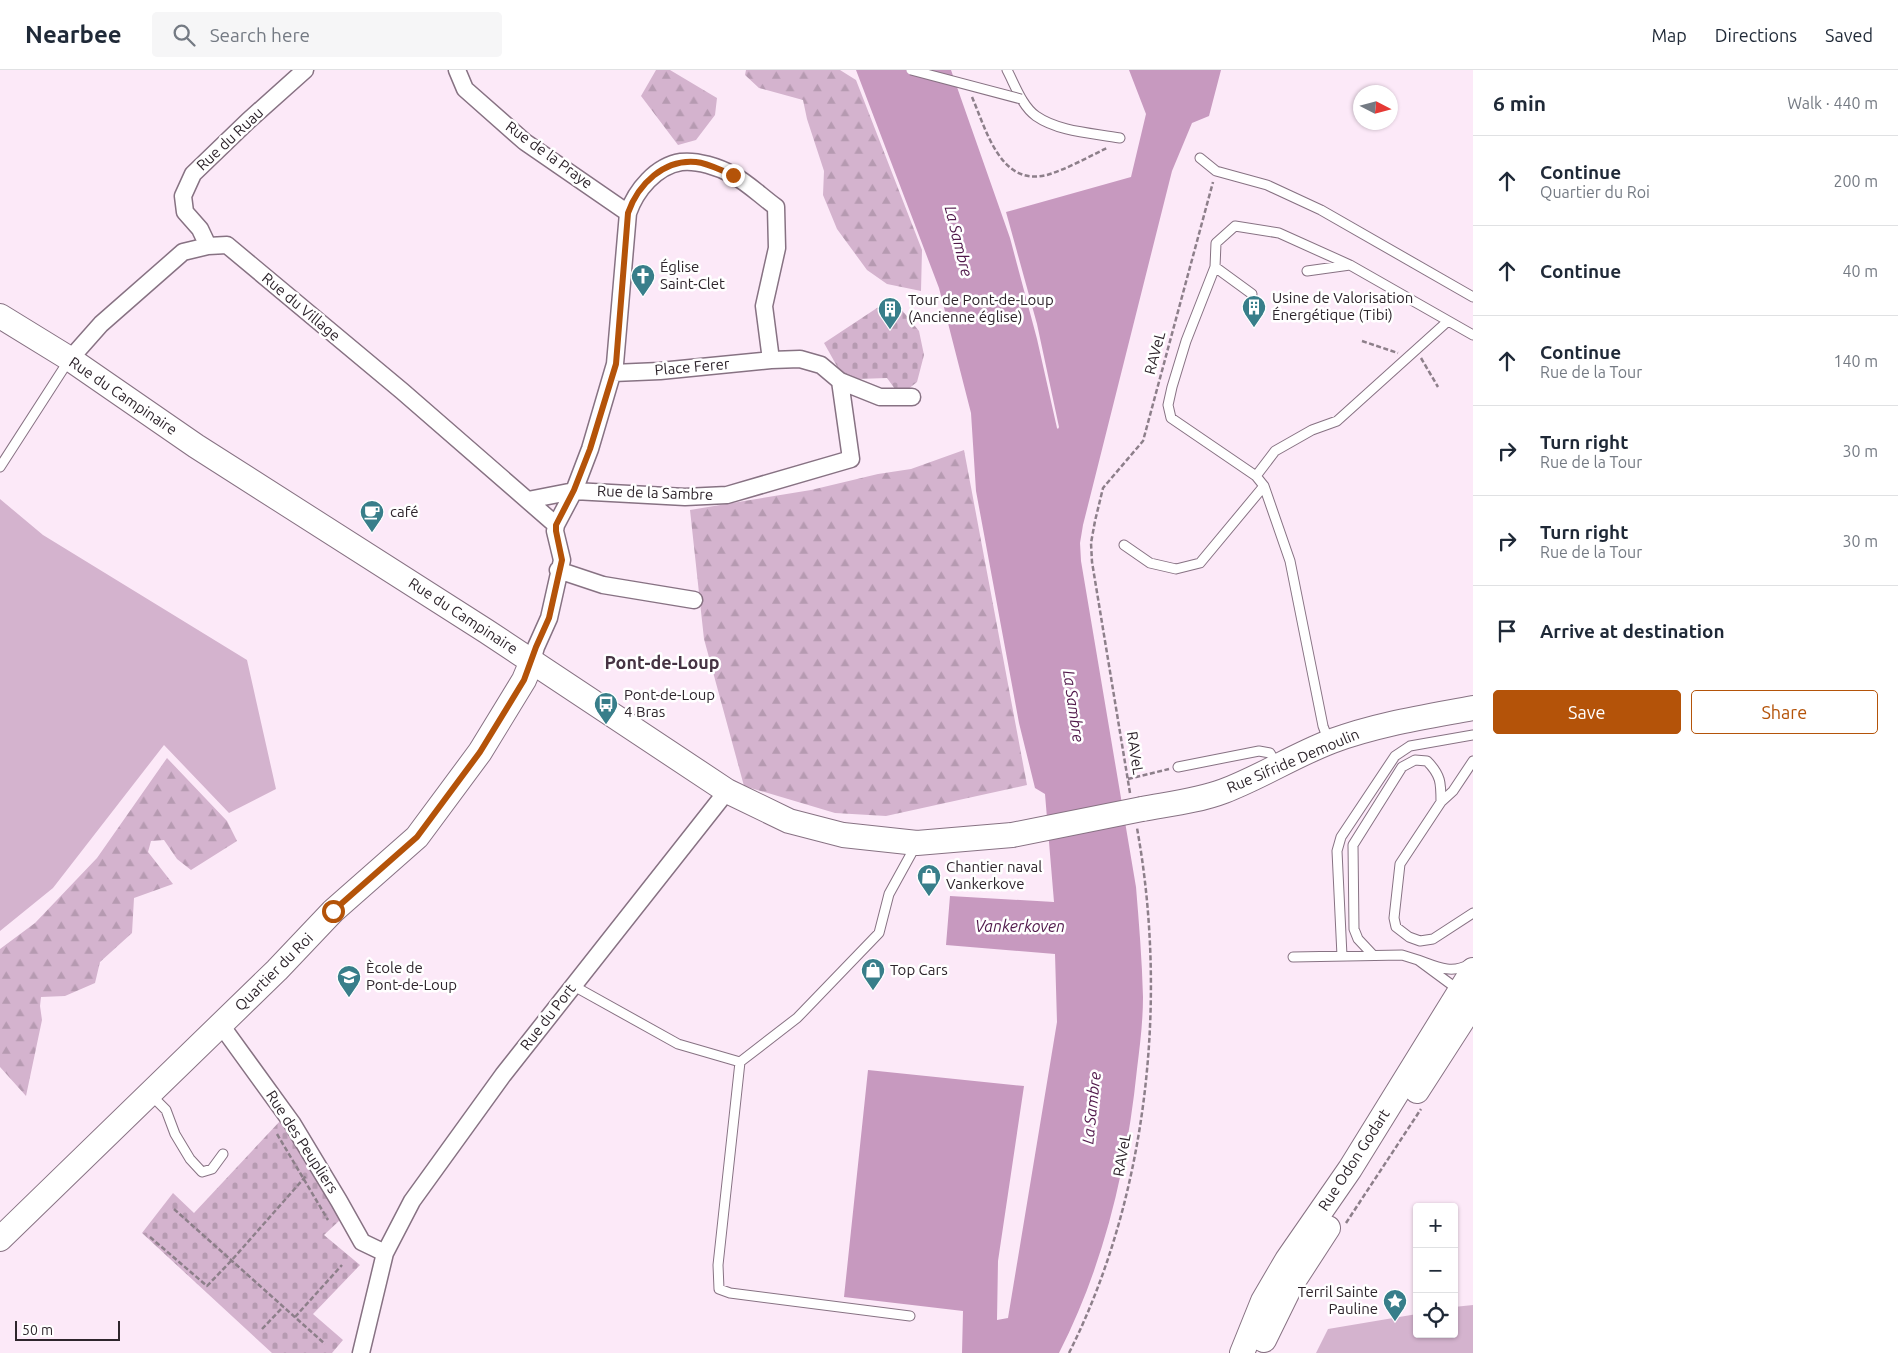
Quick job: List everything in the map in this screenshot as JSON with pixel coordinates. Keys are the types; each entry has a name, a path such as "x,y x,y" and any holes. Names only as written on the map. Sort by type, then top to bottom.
{"main road":[{"name":"Rue du Campinaire","path":"0,316 70,359 196,446 363,551 727,791 790,821 842,835 917,842 1012,835"},
{"name":"Quartier du Roi","path":"0,1238 278,970 333,911 417,837 480,752 524,680 532,661"},
{"name":"Rue Sifride Demoulin","path":"1012,835 1221,792 1329,742 1391,723 1473,708"},
{"name":"Rue Odon Godart","path":"1258,1353 1267,1331 1291,1285 1469,999 1473,970"},
{"name":"Rue Odon Godart","path":"1242,1353 1264,1301 1287,1260 1469,999"}],"street":[{"name":"Rue du Ruau","path":"208,246 200,229 185,212 183,196 193,174 248,121 306,70"},
{"name":"Rue de la Praye","path":"457,70 465,89 525,142 628,213"},
{"path":"556,525 574,490 590,449 616,364 628,213 632,200 656,173 680,162 698,162 733,175 776,207 777,248 764,306 771,360"},
{"name":"Rue du Village","path":"70,359 101,324 183,252 208,246 227,245 402,391 556,525"},
{"name":"Place Ferer","path":"613,373 660,371 800,359 821,365 840,381 880,397 912,397"},
{"name":"Rue de la Sambre","path":"528,500 574,490 685,497 728,495 851,459 840,381"},
{"name":"Quartier du Roi","path":"532,661 549,618 558,570 562,560 556,525"},
{"path":"558,570 603,585 694,600"},
{"name":"Rue du Port","path":"361,1353 385,1254 412,1201 503,1075 572,985 668,868 727,791"},
{"name":"Rue des Peupliers","path":"221,1024 292,1123 318,1164 362,1242 385,1254"}],"lane":[{"path":"911,70 1021,99"},
{"path":"1007,70 1021,99 1036,116 1059,126 1120,138"},
{"path":"1200,158 1216,171 1267,185 1321,210 1473,297"},
{"path":"1329,742 1323,726 1290,561 1264,486 1256,476 1172,418 1168,405 1186,341 1215,266 1216,243 1235,226 1279,233 1350,265 1473,335"},
{"path":"1307,271 1350,265"},
{"path":"1215,266 1252,294"},
{"path":"1256,476 1275,451 1312,430 1336,421 1448,321"},
{"path":"0,467 70,359"},
{"path":"1124,544 1150,563 1176,569 1200,563 1264,486"},
{"path":"1342,956 1338,851 1341,837 1395,756 1410,746 1473,735"},
{"path":"1178,766 1258,751 1270,753 1278,767"},
{"path":"1373,955 1358,939 1354,929 1353,845 1402,767 1415,760 1427,761 1437,771 1441,786 1442,802"},
{"path":"1473,761 1453,791 1442,802 1400,864 1394,918 1396,928 1409,937 1420,941 1433,939 1473,912"},
{"path":"910,1316 730,1294 719,1290 718,1265 740,1062 797,1018 879,933 889,894 917,842"},
{"path":"1293,957 1402,955 1440,969 1461,970 1473,961"},
{"path":"1418,960 1469,999"},
{"path":"572,985 678,1044 740,1062"},
{"path":"150,1093 166,1110 175,1134 190,1158 202,1172 212,1169 223,1154"},
{"path":"366,1332 367,1353"}],"path":[{"path":"972,96 994,150 1004,163 1017,173 1034,177 1048,174 1108,148"},
{"name":"RAVeL","path":"1070,1353 1094,1300 1106,1265 1133,1164 1149,1047 1152,992 1146,894 1136,810 1128,779 1092,562 1091,543 1103,488 1143,441 1216,171"},
{"path":"1362,341 1412,353 1438,387"},
{"path":"1128,779 1178,766"},
{"path":"1345,1224 1422,1108"},
{"path":"277,1134 328,1220"},
{"path":"150,1237 207,1286 232,1261 318,1164"},
{"path":"174,1209 325,1344"},
{"path":"295,1317 342,1265"},
{"path":"262,1329 283,1307"}],"green space":[{"path":"656,70 670,70 717,98 715,115 696,140 678,145 641,96"},
{"path":"746,70 840,70 856,80 922,250 921,291 887,284 867,270 837,229 823,195 824,171 807,119 803,100 759,88 745,75"},
{"path":"880,306 901,309 919,331 924,355 917,382 907,390 895,389 887,378 858,379 843,377 824,343"},
{"path":"964,450 1027,785 886,816 835,813 744,786 704,639 690,510 811,490 878,474 911,469"},
{"path":"0,499 43,535 247,660 276,789 229,813 164,745 53,888 0,931"},
{"path":"167,758 227,821 237,841 191,870 177,859 164,840 151,841 148,852 173,884 134,898 132,933 100,962 95,983 65,996 41,997 42,1020 26,1096 0,1067 0,949 35,923 97,858"},
{"path":"281,1120 341,1219 324,1235 360,1265 313,1314 343,1340 332,1353 272,1353 142,1233 173,1193 194,1213"},
{"name":"Terril Sainte Pauline","path":"1473,1305 1473,1353 1316,1353 1328,1329 1413,1315 1413,1338 1458,1338 1458,1307"}],"water":[{"path":"856,70 951,70 1010,238 1037,339 1058,429 1037,324 1006,212 1131,177 1146,114 1129,70 1221,70 1209,116 1192,123 1172,171 1080,543 1081,561 1136,887 1143,1006 1133,1106 1120,1179 1101,1250 1089,1285 1059,1353 962,1353 963,1311 844,1297 868,1070 1024,1086 998,1261 997,1320 1008,1318 1057,1022 1055,954 946,945 950,896 1054,902 1045,794 1035,788 1019,723 976,491 971,413 939,288"}],"place":[{"name":"Église Saint-Clet","path":"643,297"},
{"name":"Usine de Valorisation Énergétique (Tibi)","path":"1254,328"},
{"name":"Tour de Pont-de-Loup (Ancienne église)","path":"890,330"},
{"name":"café","path":"372,533"},
{"name":"Pont-de-Loup 4 Bras","path":"606,725"},
{"name":"Chantier naval Vankerkove","path":"929,897"},
{"name":"Top Cars","path":"873,991"},
{"name":"Ècole de Pont-de-Loup","path":"349,998"},
{"name":"Terril Sainte Pauline","path":"1395,1322"}],"district":[{"name":"Pont-de-Loup","path":"662,663"}],"route":[{"path":"333,911 417,837 480,752 524,680 532,661 549,618 558,570 562,560 556,525 574,490 590,449 616,364 628,213 632,200 656,173 680,162 698,162 733,175"}],"water label":[{"name":"La Sambre","path":"959,241"},
{"name":"La Sambre","path":"1074,706"},
{"name":"Vankerkoven","path":"1020,926"},
{"name":"La Sambre","path":"1091,1108"}]}
